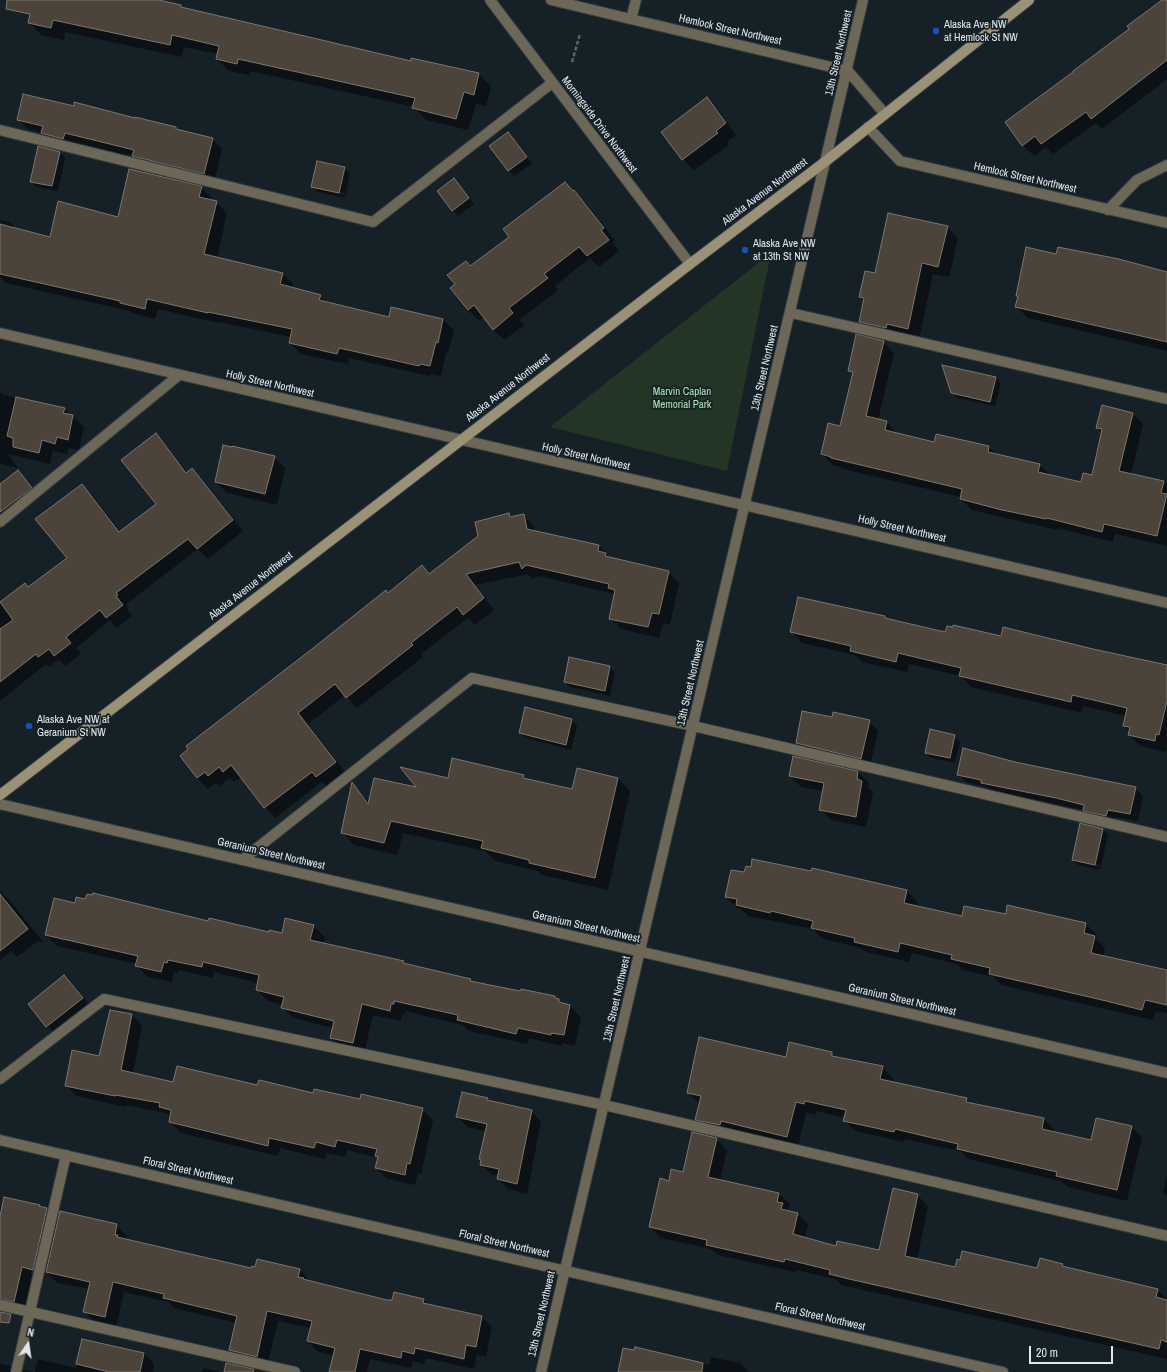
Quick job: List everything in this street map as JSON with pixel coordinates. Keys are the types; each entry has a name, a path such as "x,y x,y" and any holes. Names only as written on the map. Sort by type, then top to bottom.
{"main road":[{"name":"Alaska Avenue Northwest","path":"0,795 460,440 826,161 1029,0"}],"street":[{"name":"Morningside Drive Northwest","path":"490,0 690,264"},
{"name":"Hemlock Street Northwest","path":"551,0 848,71"},
{"path":"631,19 636,0"},
{"name":"13th Street Northwest","path":"541,1372 864,0"},
{"path":"848,71 885,114"},
{"path":"0,130 373,222 552,83"},
{"name":"Hemlock Street Northwest","path":"868,127 900,161 1167,223"},
{"path":"1108,210 1138,180 1167,165"},
{"path":"791,313 1167,399"},
{"name":"Holly Street Northwest","path":"0,333 1167,603"},
{"path":"0,522 178,375"},
{"path":"242,860 472,678 693,726 1167,837"},
{"name":"Geranium Street Northwest","path":"0,804 1167,1073"},
{"path":"0,1080 104,999 604,1105 1167,1236"},
{"name":"Floral Street Northwest","path":"0,1140 1003,1372"},
{"path":"16,1372 66,1155"},
{"path":"0,1305 295,1372"}],"path":[{"path":"572,62 580,34"}],"green space":[{"name":"Marvin Caplan Memorial Park","path":"771,253 727,471 550,427"}],"building":[{"path":"7,0 159,0 181,5 181,7 411,61 411,58 479,73 474,95 464,92 456,119 412,108 415,98 238,59 237,64 216,59 219,46 172,35 170,45 53,20 51,28 28,23 30,14 6,9"},
{"path":"1162,0 1167,0 1167,60 1091,119 1086,112 1041,144 1035,136 1022,146 1005,122 1129,29 1127,26"},
{"path":"23,94 74,106 74,102 176,127 176,129 213,138 204,174 132,156 134,150 65,133 63,139 41,133 43,126 17,120"},
{"path":"707,97 726,123 716,131 718,133 682,160 661,132"},
{"path":"508,132 527,157 508,171 489,146"},
{"path":"38,146 60,152 52,186 30,182"},
{"path":"317,161 345,167 339,193 311,187"},
{"path":"129,169 202,186 199,197 217,201 204,254 283,273 280,284 321,295 319,300 389,317 391,307 443,319 438,343 436,342 430,366 420,364 419,366 339,348 337,354 289,343 292,329 208,313 147,299 145,309 120,303 120,301 0,274 0,224 50,237 58,201 118,217"},
{"path":"454,178 469,198 452,211 437,191"},
{"path":"565,182 573,191 574,190 604,228 601,230 609,240 587,256 579,247 544,274 548,278 509,308 513,313 493,330 474,305 468,310 450,288 455,284 447,275 466,261 470,266 509,237 503,229"},
{"path":"888,213 948,226 938,267 922,263 908,329 887,324 886,328 859,322 864,298 859,297 865,271 875,273"},
{"path":"1026,247 1056,254 1058,247 1119,259 1167,272 1167,342 1015,307"},
{"path":"856,334 884,341 866,416 887,421 885,430 934,442 936,434 989,446 988,452 1040,464 1038,472 1081,482 1083,473 1092,475 1102,429 1096,428 1102,405 1133,413 1119,471 1164,481 1161,493 1167,494 1157,536 1104,524 1102,532 1047,518 1002,510 960,499 962,489 831,458 821,454 828,423 840,426 853,372 848,371"},
{"path":"942,365 996,377 990,402 951,393"},
{"path":"16,397 65,408 63,413 73,415 68,440 57,437 55,444 42,440 39,453 13,447 13,438 7,436"},
{"path":"156,433 186,473 192,468 233,520 197,549 188,539 116,593 118,595 116,596 123,605 106,618 100,610 66,637 71,643 54,656 49,649 38,657 36,654 0,682 0,629 13,620 0,602 25,583 28,587 67,558 35,519 82,484 119,532 156,504 121,460"},
{"path":"223,445 275,456 265,494 215,482"},
{"path":"18,470 32,488 0,512 0,484"},
{"path":"509,513 510,517 524,514 527,529 599,545 598,551 606,553 605,556 669,571 659,614 652,613 648,627 609,619 615,590 608,588 609,584 526,565 522,569 519,562 466,574 484,598 463,615 457,607 411,643 413,645 346,698 335,684 298,713 336,762 316,777 312,772 264,808 231,765 223,772 219,767 208,776 205,772 197,778 180,756 188,749 186,746 386,590 388,593 422,565 429,574 478,536 475,522"},
{"path":"798,597 885,616 885,618 945,632 947,626 953,627 953,625 1001,636 1003,627 1167,665 1167,701 1159,735 1156,734 1155,741 1128,735 1130,727 1123,726 1127,708 1072,695 1071,702 959,676 961,668 898,653 896,662 850,651 851,646 790,632"},
{"path":"569,657 610,666 605,691 564,682"},
{"path":"525,707 572,719 566,745 519,733"},
{"path":"802,711 832,717 833,712 870,720 861,759 796,743"},
{"path":"930,729 955,735 950,758 925,753"},
{"path":"963,748 1015,762 1136,787 1130,814 1108,810 1106,816 1083,811 1084,805 981,783 981,780 957,775"},
{"path":"793,756 858,771 857,779 862,781 856,817 819,810 824,783 789,776"},
{"path":"452,758 524,775 523,778 572,789 577,768 618,778 595,878 529,863 529,860 481,848 483,841 391,821 384,843 341,833 352,782 368,804 374,778 416,787 400,767 448,778"},
{"path":"1080,823 1103,829 1095,865 1072,860"},
{"path":"752,859 811,871 812,868 907,890 904,903 962,916 964,906 1006,914 1007,905 1086,923 1084,933 1095,936 1091,953 1167,970 1167,1005 1145,1000 1142,1010 989,974 990,968 951,959 952,955 900,943 898,952 854,942 855,938 811,928 813,921 771,911 770,913 736,905 737,899 725,897 731,870 744,872 746,866 751,867"},
{"path":"93,893 208,921 209,918 269,932 269,930 282,933 285,918 314,925 310,940 404,961 403,963 471,979 470,981 555,996 555,998 559,999 559,1002 570,1005 564,1035 551,1033 551,1035 518,1028 516,1034 457,1020 458,1015 394,1001 394,1004 391,1004 390,1011 362,1004 353,1043 330,1038 334,1021 281,1008 284,997 256,990 259,975 203,962 202,967 168,960 167,963 164,962 161,972 135,966 138,956 45,935 54,898 75,903 76,897 85,899 87,894 93,895"},
{"path":"0,894 28,929 0,951"},
{"path":"64,975 83,998 46,1027 28,1004"},
{"path":"110,1010 132,1014 121,1070 173,1082 177,1066 257,1085 259,1080 313,1093 314,1089 360,1099 361,1094 423,1108 410,1164 407,1163 405,1175 375,1168 378,1157 375,1156 377,1149 337,1140 335,1147 316,1142 314,1148 269,1138 268,1146 169,1122 171,1110 159,1107 160,1103 65,1086 72,1050 99,1056"},
{"path":"699,1037 786,1057 789,1042 832,1052 832,1056 883,1066 880,1079 967,1098 966,1102 1044,1118 1042,1129 1091,1140 1096,1118 1132,1126 1117,1190 1056,1176 1057,1172 957,1149 958,1144 895,1129 894,1132 843,1121 846,1110 805,1101 804,1104 796,1102 787,1137 721,1121 720,1125 695,1120 701,1096 687,1093"},
{"path":"462,1092 488,1098 487,1100 532,1110 517,1184 497,1179 499,1169 480,1165 481,1160 479,1159 487,1124 456,1117"},
{"path":"692,1132 717,1138 708,1177 779,1193 777,1202 783,1203 781,1209 798,1213 793,1234 836,1246 837,1241 879,1250 893,1188 918,1194 905,1256 955,1267 957,1259 960,1260 962,1251 1037,1268 1040,1258 1063,1264 1062,1266 1158,1289 1156,1297 1167,1300 1167,1342 1161,1340 1159,1349 849,1279 829,1274 830,1270 785,1259 784,1262 706,1245 707,1240 649,1227 660,1178 669,1181 671,1169 683,1172"},
{"path":"4,1197 47,1208 33,1270 22,1267 14,1302 0,1299 0,1216"},
{"path":"60,1211 117,1224 115,1235 118,1235 117,1237 251,1268 252,1266 255,1267 257,1259 300,1269 298,1277 304,1278 303,1279 387,1300 392,1300 394,1292 424,1299 423,1303 482,1316 476,1347 466,1345 464,1359 415,1348 414,1354 402,1351 401,1358 360,1349 355,1372 329,1372 335,1348 307,1341 312,1321 267,1311 257,1357 229,1350 237,1316 163,1298 164,1294 113,1282 105,1317 83,1312 90,1282 46,1272"},
{"path":"0,1312 11,1314 9,1323 0,1322"},
{"path":"82,1339 144,1353 140,1372 109,1372 76,1364"},
{"path":"635,1347 703,1363 702,1372 618,1372 623,1348 634,1350"},
{"path":"226,1363 254,1369 253,1372 224,1372"}],"place":[{"name":"Alaska Ave NW at Hemlock St NW","path":"936,31"},
{"name":"Alaska Ave NW at 13th St NW","path":"745,250"},
{"name":"Alaska Ave NW at Geranium St NW","path":"29,726"}]}
